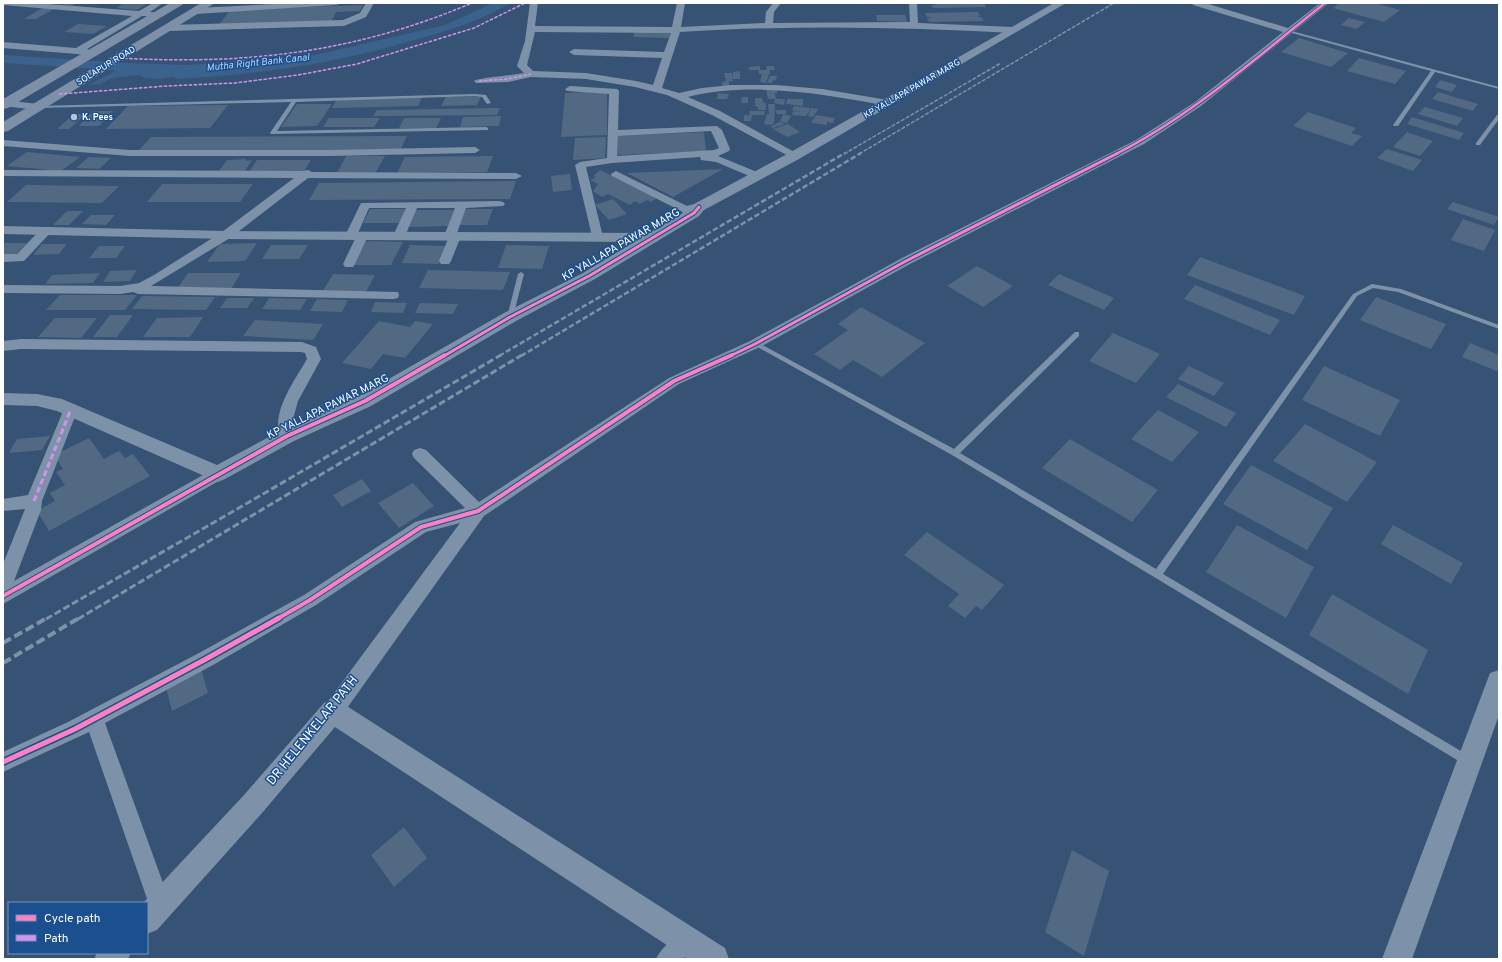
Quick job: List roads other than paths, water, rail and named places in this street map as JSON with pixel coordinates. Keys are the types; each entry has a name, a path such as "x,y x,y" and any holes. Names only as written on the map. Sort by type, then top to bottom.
{"highway":[{"name":"SOLAPUR ROAD","path":"4,104 39,84 84,54 157,16 178,3"},
{"name":"SOLAPUR ROAD","path":"3,128 203,6"}],"street":[{"path":"3,3 157,16"},
{"path":"3,45 84,54 139,14 159,3"},
{"path":"203,6 276,3"},
{"path":"203,6 337,3"},
{"path":"169,28 344,23 362,15 370,3"},
{"path":"531,74 522,66 529,42 534,3"},
{"path":"656,90 676,30 681,3"},
{"path":"769,26 770,12 777,3"},
{"path":"913,3 914,25"},
{"name":"KP YALLAPA PAWAR MARG","path":"3,596 287,436 365,401 510,318 575,282 589,276 645,238 694,213 693,209 794,156 1061,3"},
{"path":"1196,3 1290,31"},
{"path":"3,762 94,719 206,659 310,600 421,527 478,512 674,381 755,344 906,262 1140,142 1198,104 1325,3"},
{"path":"530,29 676,30 840,24 914,25 1014,30"},
{"path":"574,52 668,55"},
{"path":"479,81 508,79 531,74 586,76 636,84 677,97 716,113 794,156"},
{"path":"570,88 618,92 613,133 612,160"},
{"path":"677,97 711,90 764,88 848,95 888,103"},
{"path":"4,104 38,107"},
{"path":"597,237 580,165 612,160 716,153 725,149 717,130 713,128 613,133"},
{"path":"3,143 130,153 329,153 474,150"},
{"path":"120,290 142,286 158,278 226,235 305,176 329,153"},
{"path":"638,165 706,158 718,159 758,176"},
{"path":"3,174 516,176"},
{"path":"616,174 693,209"},
{"path":"445,261 462,204"},
{"path":"349,264 365,205 499,204"},
{"path":"399,236 413,205"},
{"path":"3,230 226,235 645,238"},
{"path":"3,258 20,258 46,231"},
{"path":"3,289 393,295"},
{"path":"3,346 21,344 302,347 311,350 314,359 291,400 284,423 287,436"},
{"path":"3,399 37,400 71,409 218,474"},
{"path":"3,586 33,510 34,501 71,409"},
{"path":"420,454 478,512"},
{"path":"3,505 34,501"},
{"name":"DR HELENKELAR PATH","path":"154,912 253,804 333,711 478,512"},
{"path":"1397,959 1499,681"},
{"path":"333,711 714,959"},
{"path":"94,719 154,912"},
{"path":"668,959 689,942"}],"lane":[{"path":"1290,31 1499,88"},
{"path":"1396,125 1434,70"},
{"path":"38,107 475,95 484,96 488,104"},
{"path":"295,100 272,132 486,129"},
{"path":"1478,144 1499,116"},
{"path":"510,318 521,274"},
{"path":"1157,575 1355,295 1372,286 1399,290 1499,327"},
{"path":"955,453 1077,334"},
{"path":"755,344 955,453 1469,763"}],"water":[{"path":"493,3 511,3 471,22 431,36 345,58 290,68 233,75 158,79 145,78 139,75 120,77 110,79 101,84 88,85 115,71 112,68 114,66 131,63 187,65 315,55 445,25"}],"waterway":[{"name":"Mutha Right Bank Canal","path":"3,59 128,67"}],"railway":[{"path":"859,154 1114,3"},
{"path":"844,154 1001,63"},
{"path":"499,356 845,153"},
{"path":"521,356 861,153"},
{"path":"46,619 501,355"},
{"path":"78,619 522,355"},
{"path":"3,643 47,618"},
{"path":"3,663 79,618"}],"place":[{"name":"K. Pees","path":"74,117"}]}
